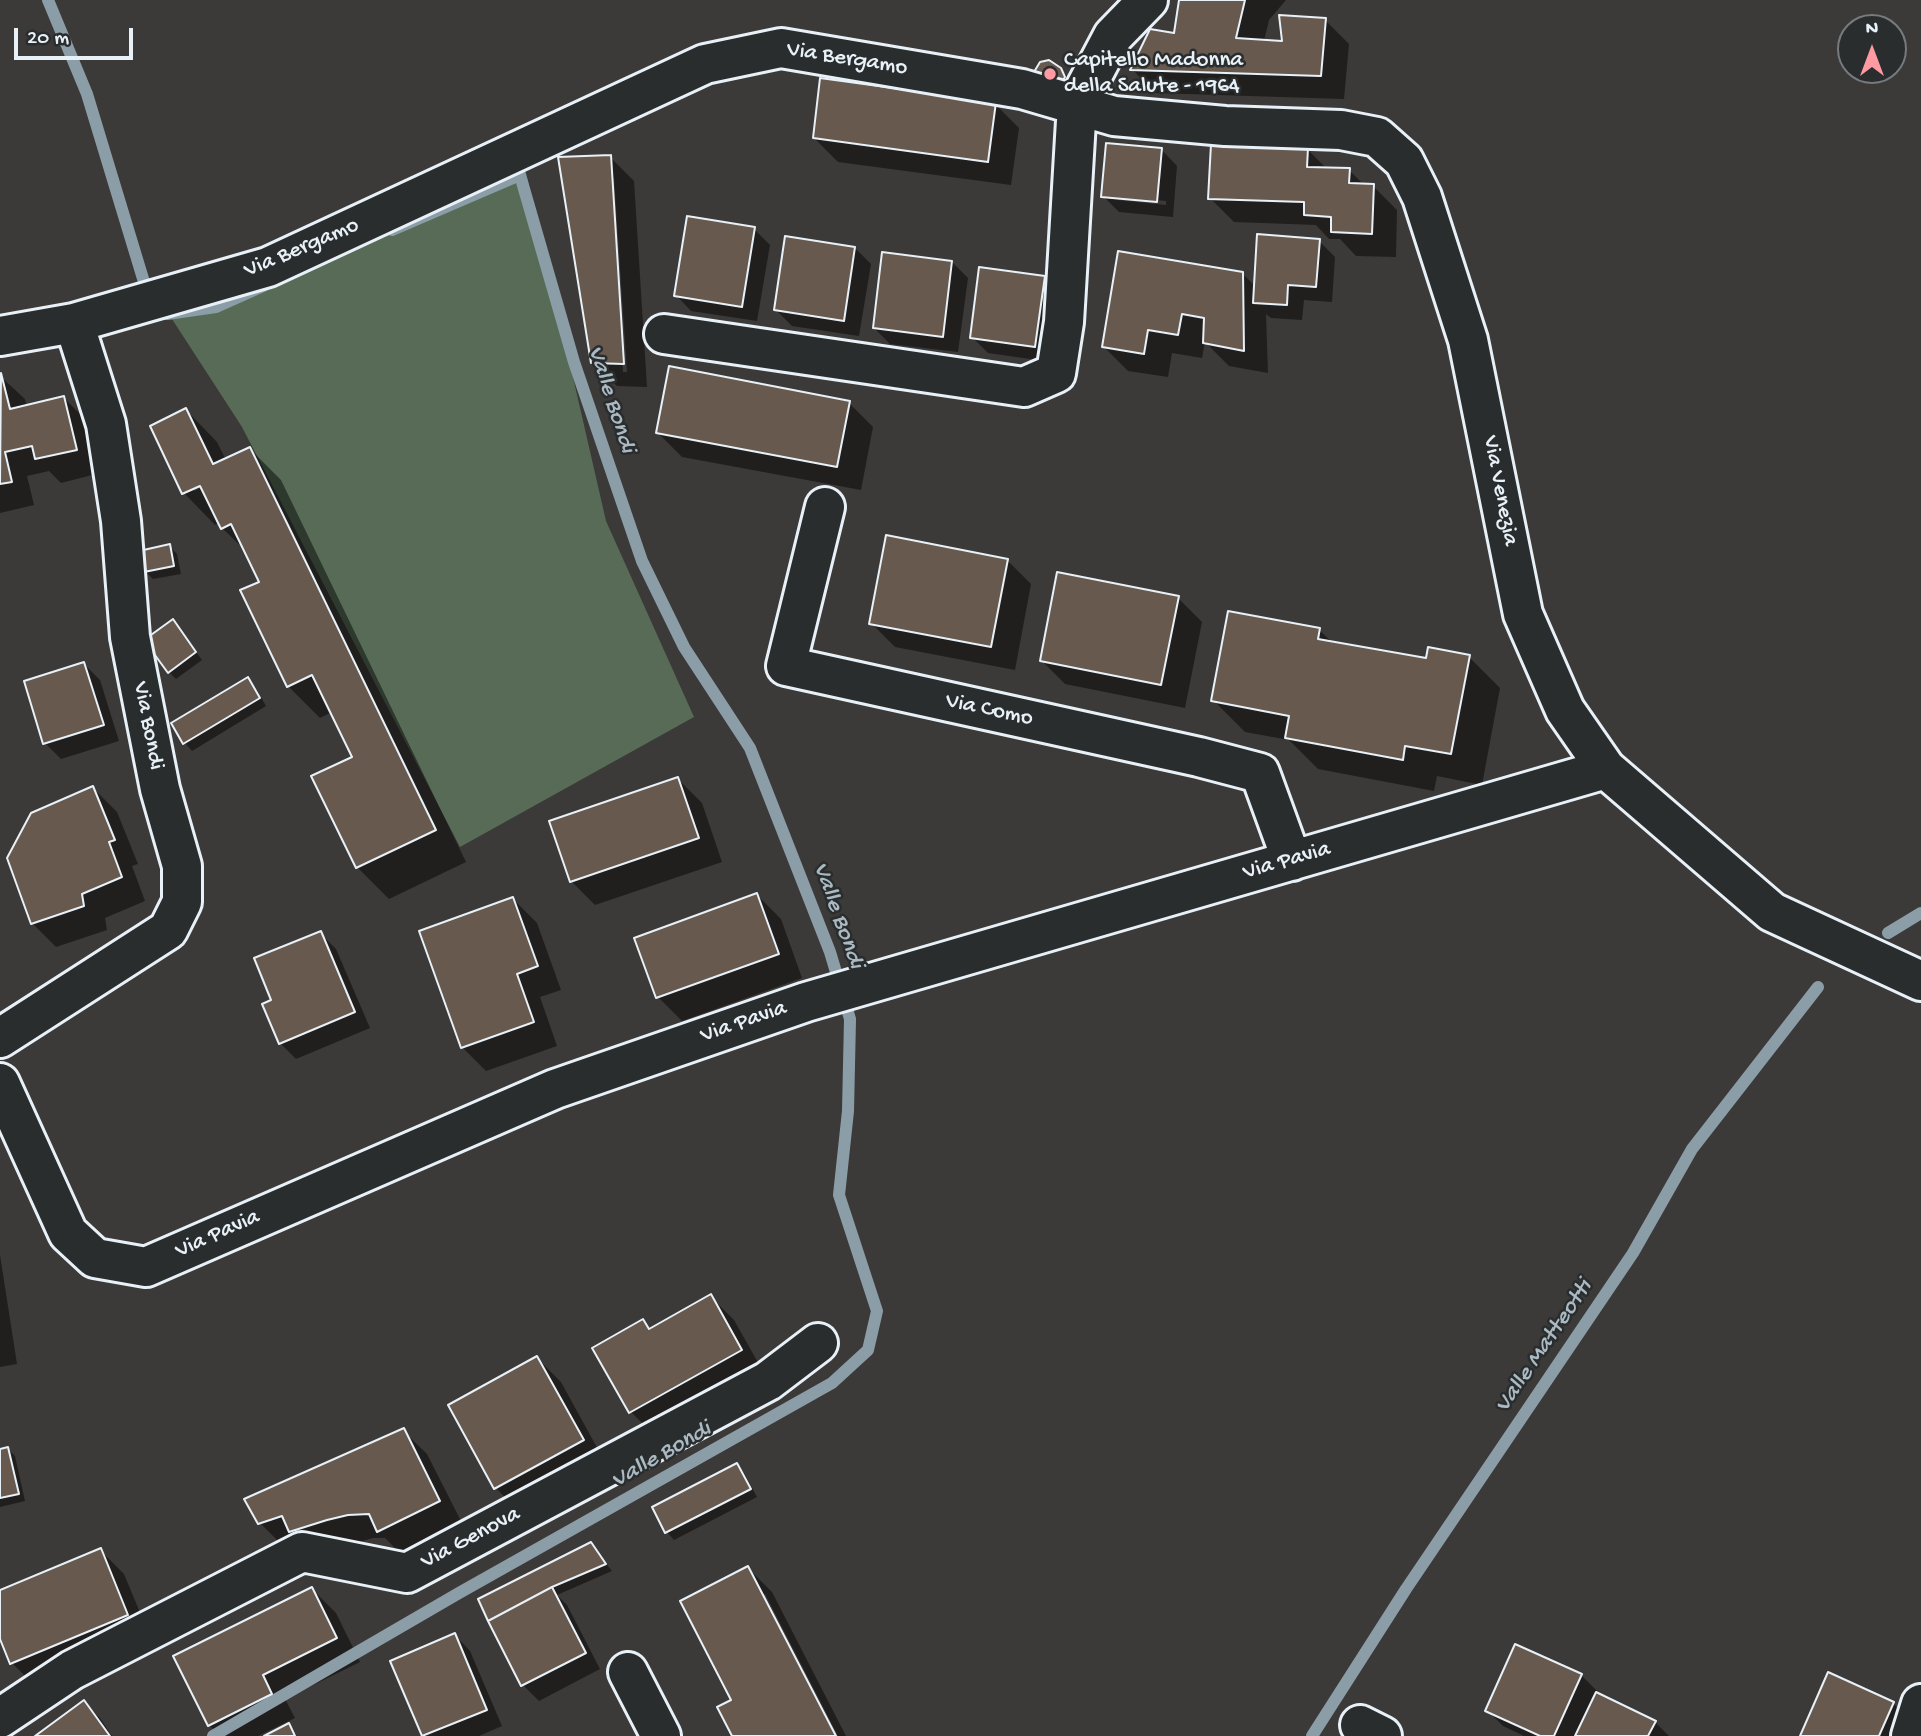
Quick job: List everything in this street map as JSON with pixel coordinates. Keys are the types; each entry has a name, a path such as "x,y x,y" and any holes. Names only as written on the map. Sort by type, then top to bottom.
{"street":[{"path":"664,334 1024,387 1056,373 1064,322 1077,104 1113,36 1148,0"},
{"name":"Via Bergamo","path":"0,336 74,323 268,267 705,64 781,48 1022,89 1077,104"},
{"name":"Via Venezia","path":"1077,104 1114,116 1225,126 1353,132 1377,136 1404,162 1422,197 1468,340 1523,614 1565,710 1606,769 1772,912 1921,981"},
{"name":"Via Bondi","path":"0,1038 169,930 182,902 182,866 160,789 130,637 121,521 106,424 74,323"},
{"name":"Via Como","path":"825,507 786,666 1199,757 1260,773 1292,861"},
{"name":"Via Pavia","path":"0,1083 68,1233 95,1258 146,1267 555,1089 806,1002 1606,769"},
{"name":"Via Genova","path":"0,1718 72,1670 302,1552 407,1573 768,1381 818,1343"},
{"path":"628,1672 662,1736"},
{"path":"1911,1736 1921,1704"}],"green space":[{"path":"521,151 606,521 694,717 460,847 242,427 159,299"}],"building":[{"path":"1179,0 1245,0 1236,38 1282,41 1279,15 1326,18 1321,76 1130,70 1150,29 1174,33"},
{"name":"Capitello Madonna della Salute - 1964","path":"1049,60 1061,68 1065,77 1060,85 1040,79 1034,72 1040,62"},
{"path":"820,78 996,102 988,162 813,138"},
{"path":"1106,143 1162,148 1157,202 1101,197"},
{"path":"1211,144 1308,148 1307,167 1350,168 1349,183 1374,184 1372,234 1331,232 1331,217 1304,215 1304,202 1208,199"},
{"path":"611,155 624,364 591,363 558,157"},
{"path":"687,216 755,227 742,307 674,296"},
{"path":"1257,234 1320,239 1316,287 1288,285 1287,305 1253,303"},
{"path":"785,236 855,247 844,321 774,310"},
{"path":"1118,251 1243,272 1244,351 1203,343 1204,318 1182,314 1178,335 1148,330 1144,354 1102,347"},
{"path":"882,252 952,261 943,337 873,328"},
{"path":"979,267 1045,276 1035,347 970,338"},
{"path":"669,366 850,401 837,467 656,433"},
{"path":"1,373 10,409 64,396 77,450 35,459 32,446 5,452 12,482 0,484"},
{"path":"186,408 213,464 250,447 436,830 356,868 311,776 352,757 312,675 287,687 240,590 259,582 231,524 221,529 200,486 182,494 150,426"},
{"path":"886,535 1008,559 991,647 869,624"},
{"path":"170,544 174,566 144,572 139,551"},
{"path":"1057,572 1179,596 1161,685 1040,661"},
{"path":"1228,611 1320,628 1318,639 1426,658 1428,647 1470,655 1451,754 1405,746 1403,760 1285,738 1289,716 1211,701"},
{"path":"173,619 196,652 168,673 144,640"},
{"path":"84,662 104,725 43,744 24,681"},
{"path":"248,677 260,698 183,744 171,723"},
{"path":"678,777 699,838 570,882 549,821"},
{"path":"93,786 115,840 109,842 122,877 82,894 84,906 31,924 7,858 31,813"},
{"path":"757,893 779,954 656,998 634,938"},
{"path":"513,897 538,966 517,974 534,1022 461,1048 419,931"},
{"path":"321,931 355,1012 279,1044 262,1004 271,1000 254,958"},
{"path":"711,1294 742,1350 629,1413 592,1348 643,1319 649,1329"},
{"path":"537,1356 584,1440 494,1489 448,1405"},
{"path":"404,1428 440,1501 377,1532 369,1514 348,1515 289,1532 282,1516 258,1524 244,1499"},
{"path":"8,1447 19,1494 0,1498 0,1449"},
{"path":"737,1463 751,1489 665,1533 652,1507"},
{"path":"591,1542 606,1564 552,1587 488,1621 478,1599"},
{"path":"101,1548 128,1615 10,1664 0,1639 0,1590"},
{"path":"748,1566 836,1736 732,1736 717,1707 731,1700 680,1601"},
{"path":"312,1587 337,1638 263,1675 272,1694 208,1726 173,1656"},
{"path":"552,1587 586,1653 521,1686 488,1621"},
{"path":"455,1633 487,1710 422,1736 390,1661"},
{"path":"1515,1644 1582,1674 1554,1736 1540,1736 1485,1711"},
{"path":"1828,1672 1894,1702 1879,1736 1800,1736"},
{"path":"1596,1692 1656,1721 1648,1736 1575,1736"},
{"path":"84,1700 110,1736 35,1736"},
{"path":"289,1723 295,1736 264,1736"}],"waterway":[{"name":"Valle Bondi","path":"48,0 87,94 144,282"},
{"name":"Valle Bondi","path":"213,1736 459,1593 832,1383 868,1350 877,1311 839,1195 848,1111 850,1019 830,952 750,748 684,647 642,561 574,362 520,175 392,230"},
{"name":"Valle Bondi","path":"167,314 216,307 263,286"},
{"name":"Valle Matteotti","path":"1888,933 1921,913"},
{"name":"Valle Matteotti","path":"1312,1736 1406,1589 1633,1253 1692,1149 1818,987"}],"place":[{"name":"Capitello Madonna della Salute - 1964","path":"1050,74"}]}
